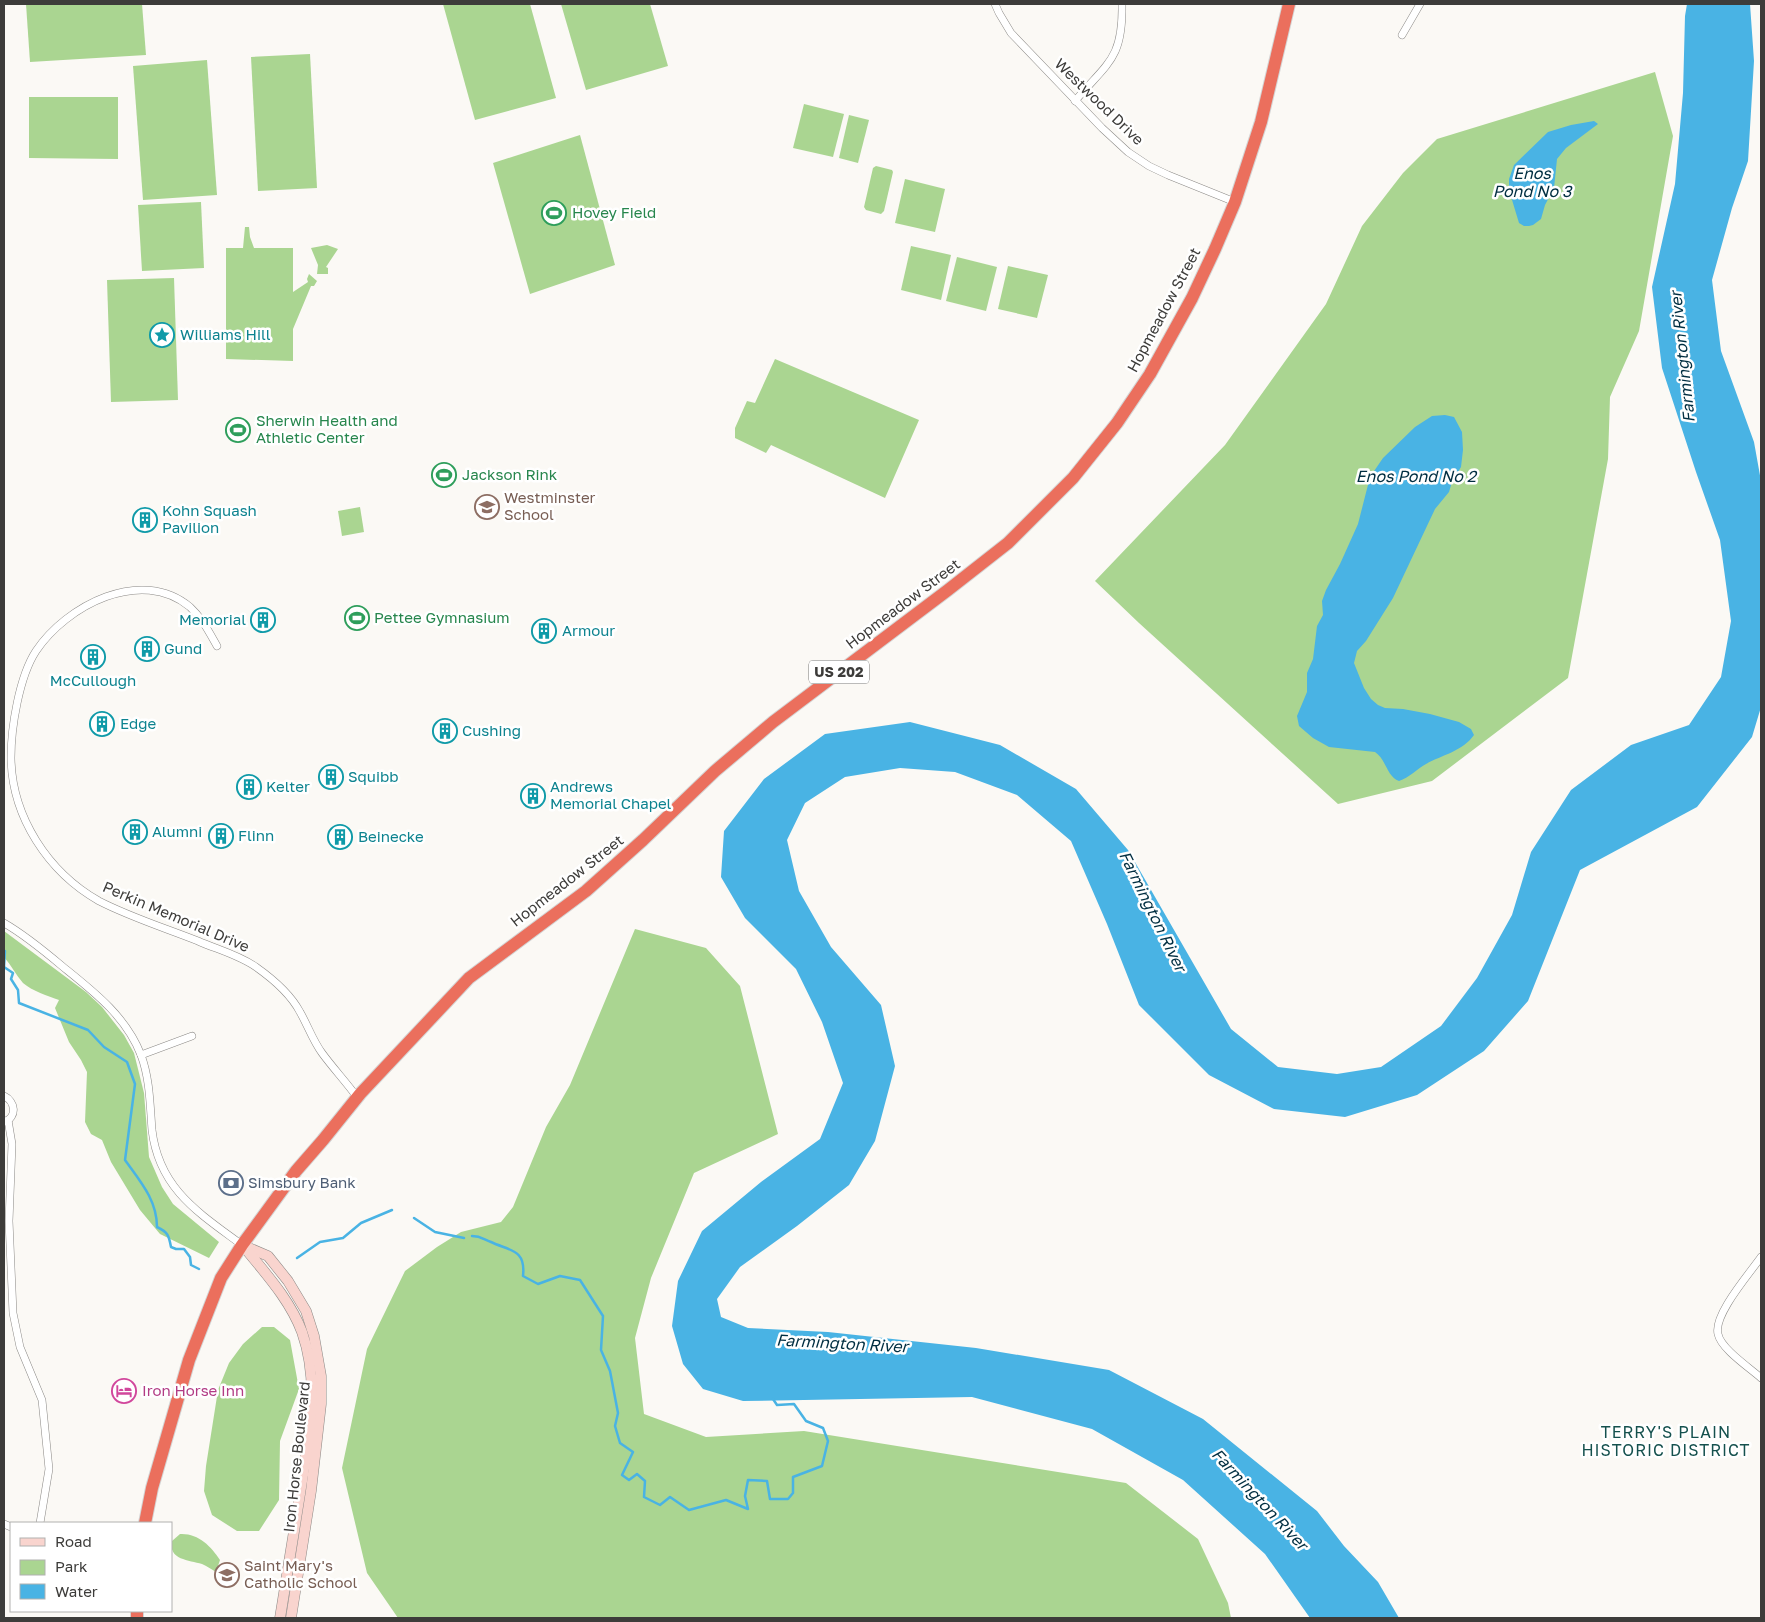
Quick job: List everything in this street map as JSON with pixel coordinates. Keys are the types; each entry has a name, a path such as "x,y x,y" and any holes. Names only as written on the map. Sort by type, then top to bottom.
{"highway":[{"name":"Hopmeadow Street","path":"145,1522 152,1488 189,1360 221,1278 242,1245 296,1171 357,1096 470,978 494,958 586,891 715,771 773,722 1008,543 1073,478 1117,423 1150,374 1192,298 1235,202 1261,122 1290,4"}],"street":[{"name":"Westwood Drive","path":"995,4 1011,33 1116,142 1149,166 1183,182 1235,202"},
{"path":"1075,101 1105,69 1116,53 1121,40 1123,24 1122,4"},
{"path":"1402,35 1420,4"},
{"name":"Perkin Memorial Drive","path":"217,646 204,623 190,608 171,596 151,591 129,591 109,596 83,608 66,619 42,642 27,667 23,680 11,747 12,772 16,794 23,815 36,842 58,870 85,892 113,908 250,963 278,985 295,1004 322,1053 357,1096"},
{"path":"4,923 17,930 39,947 110,1007 125,1024 134,1039 146,1071 156,1151 167,1177 188,1203 242,1245"},
{"path":"141,1055 192,1036"},
{"path":"4,1096 10,1099 13,1105 13,1114 6,1121 12,1144 9,1221 13,1312 20,1347 42,1400 49,1469 40,1522"},
{"name":"Iron Horse Boulevard","path":"242,1245 278,1289 290,1307 301,1331 312,1377 309,1433 280,1618"},
{"name":"Iron Horse Boulevard","path":"242,1245 268,1256 288,1281 306,1312 314,1336 322,1376 321,1404 311,1491 292,1618"},
{"path":"1761,1257 1723,1312 1718,1326 1718,1334 1729,1350 1761,1378"}],"green space":[{"path":"26,4 142,4 146,55 30,62"},
{"path":"443,4 530,4 556,98 475,120"},
{"path":"561,4 650,4 668,66 586,90"},
{"path":"310,54 317,188 258,191 251,57"},
{"path":"207,60 217,195 143,200 133,66"},
{"path":"1655,72 1673,136 1639,331 1610,397 1608,459 1568,678 1432,781 1338,804 1095,581 1225,445 1326,304 1362,226 1403,173 1437,139"},
{"path":"29,97 118,97 118,159 29,158"},
{"path":"804,104 844,114 833,157 793,148"},
{"path":"849,115 869,120 858,163 839,158"},
{"name":"Hovey Field","path":"580,135 615,265 530,294 493,163"},
{"path":"876,166 892,170 893,172 884,211 881,214 866,210 864,207 873,168"},
{"path":"905,179 945,189 935,232 895,223"},
{"path":"201,202 204,268 142,271 138,205"},
{"path":"245,227 249,227 254,248 293,248 293,292 308,282 309,274 317,281 314,286 311,286 293,329 293,361 226,359 226,248 243,248"},
{"path":"327,245 338,249 326,267 328,268 328,274 317,274 318,265 311,248"},
{"path":"911,246 951,255 941,300 901,290"},
{"path":"957,257 997,267 986,311 946,301"},
{"path":"1008,266 1048,275 1037,318 998,309"},
{"path":"174,278 178,400 111,402 107,280"},
{"path":"775,359 919,420 885,498 771,445 766,453 735,438 735,428 747,401 755,403"},
{"path":"360,507 364,532 342,536 338,511"},
{"path":"635,929 706,948 740,986 778,1134 694,1173 651,1278 635,1338 644,1414 706,1437 804,1431 1126,1483 1198,1539 1228,1603 1231,1618 398,1618 367,1573 342,1468 367,1349 405,1271 461,1232 501,1222 513,1207 546,1127 570,1085"},
{"path":"4,931 86,992 102,1007 124,1035 134,1053 144,1093 149,1157 162,1187 173,1204 219,1242 209,1258 160,1234 140,1210 111,1162 102,1140 91,1134 85,1122 87,1072 69,1042 55,1008 59,1000 40,993 20,980 4,957"},
{"path":"262,1327 274,1327 290,1340 299,1389 280,1441 279,1500 259,1531 237,1531 212,1515 204,1491 206,1466 218,1390 229,1363 243,1344"},
{"path":"180,1534 187,1534 198,1538 212,1550 220,1560 216,1572 202,1564 176,1556 173,1552 172,1541"}],"water":[{"name":"Farmington River","path":"1687,4 1750,4 1754,61 1748,161 1732,208 1712,280 1721,351 1754,442 1761,481 1761,707 1752,737 1697,807 1580,870 1528,1001 1484,1051 1417,1095 1345,1117 1274,1109 1209,1075 1139,1005 1071,841 1017,795 955,772 900,768 845,777 805,803 787,840 799,891 831,947 881,1005 895,1066 875,1141 849,1185 797,1226 740,1267 717,1299 721,1317 748,1328 828,1332 976,1348 1109,1370 1203,1419 1317,1511 1344,1546 1378,1582 1399,1618 1310,1618 1265,1554 1183,1480 1092,1429 972,1397 743,1401 703,1389 683,1364 672,1326 678,1281 702,1231 761,1182 820,1139 843,1083 822,1022 796,969 745,918 721,877 724,831 764,779 825,734 910,722 1000,745 1076,789 1128,850 1231,1029 1278,1067 1337,1074 1381,1067 1441,1026 1477,978 1512,915 1531,852 1571,790 1631,745 1689,725 1721,677 1731,621 1720,540 1662,368 1652,287 1675,184 1683,93"},
{"name":"Enos Pond No 3","path":"1594,121 1598,124 1566,148 1557,159 1554,188 1545,205 1541,219 1529,226 1519,223 1509,190 1509,179 1514,165 1548,132"},
{"name":"Enos Pond No 2","path":"1445,415 1454,417 1462,432 1463,450 1461,467 1452,482 1449,492 1435,509 1393,598 1366,641 1357,651 1354,663 1364,688 1371,699 1378,705 1385,708 1430,714 1459,722 1471,729 1474,735 1458,749 1426,764 1399,781 1392,776 1382,759 1375,752 1329,747 1313,738 1299,726 1297,716 1307,692 1307,673 1313,659 1317,626 1323,615 1322,601 1358,524 1370,477 1383,458 1415,427 1432,416"}],"waterway":[{"path":"4,951 4,967 13,973 11,979 18,990 19,1003 88,1030 104,1047 127,1062 135,1084 125,1160 151,1199 157,1227 167,1235 171,1247 184,1249 190,1257 191,1265 199,1269"},
{"path":"297,1258 320,1242 343,1238 361,1223 392,1210"},
{"path":"414,1218 435,1232 464,1238"},
{"path":"472,1236 480,1237 515,1252 522,1261 523,1276 538,1284 560,1276 580,1280 603,1316 601,1350 610,1371 618,1413 615,1426 620,1443 633,1452 622,1475 629,1480 637,1474 645,1481 644,1497 660,1505 670,1497 689,1510 726,1500 748,1509 745,1496 748,1480 767,1481 770,1499 788,1499 793,1493 793,1477 822,1466 828,1441 823,1428 806,1421 794,1404 777,1405 773,1399"}],"place":[{"name":"Hovey Field","path":"554,213"},
{"name":"Williams Hill","path":"162,335"},
{"name":"Sherwin Health and Athletic Center","path":"238,430"},
{"name":"Jackson Rink","path":"444,475"},
{"name":"Westminster School","path":"487,507"},
{"name":"Kohn Squash Pavilion","path":"145,520"},
{"name":"Pettee Gymnasium","path":"357,618"},
{"name":"Memorial","path":"263,620"},
{"name":"Armour","path":"544,631"},
{"name":"Gund","path":"147,649"},
{"name":"McCullough","path":"93,657"},
{"name":"Edge","path":"102,724"},
{"name":"Cushing","path":"445,731"},
{"name":"Squibb","path":"331,777"},
{"name":"Kelter","path":"249,787"},
{"name":"Andrews Memorial Chapel","path":"533,796"},
{"name":"Alumni","path":"135,832"},
{"name":"Flinn","path":"221,836"},
{"name":"Beinecke","path":"340,837"},
{"name":"Simsbury Bank","path":"231,1183"},
{"name":"Iron Horse Inn","path":"124,1391"},
{"name":"Saint Mary's Catholic School","path":"227,1575"}],"district":[{"name":"TERRY'S PLAIN HISTORIC DISTRICT","path":"1666,1441"}]}
